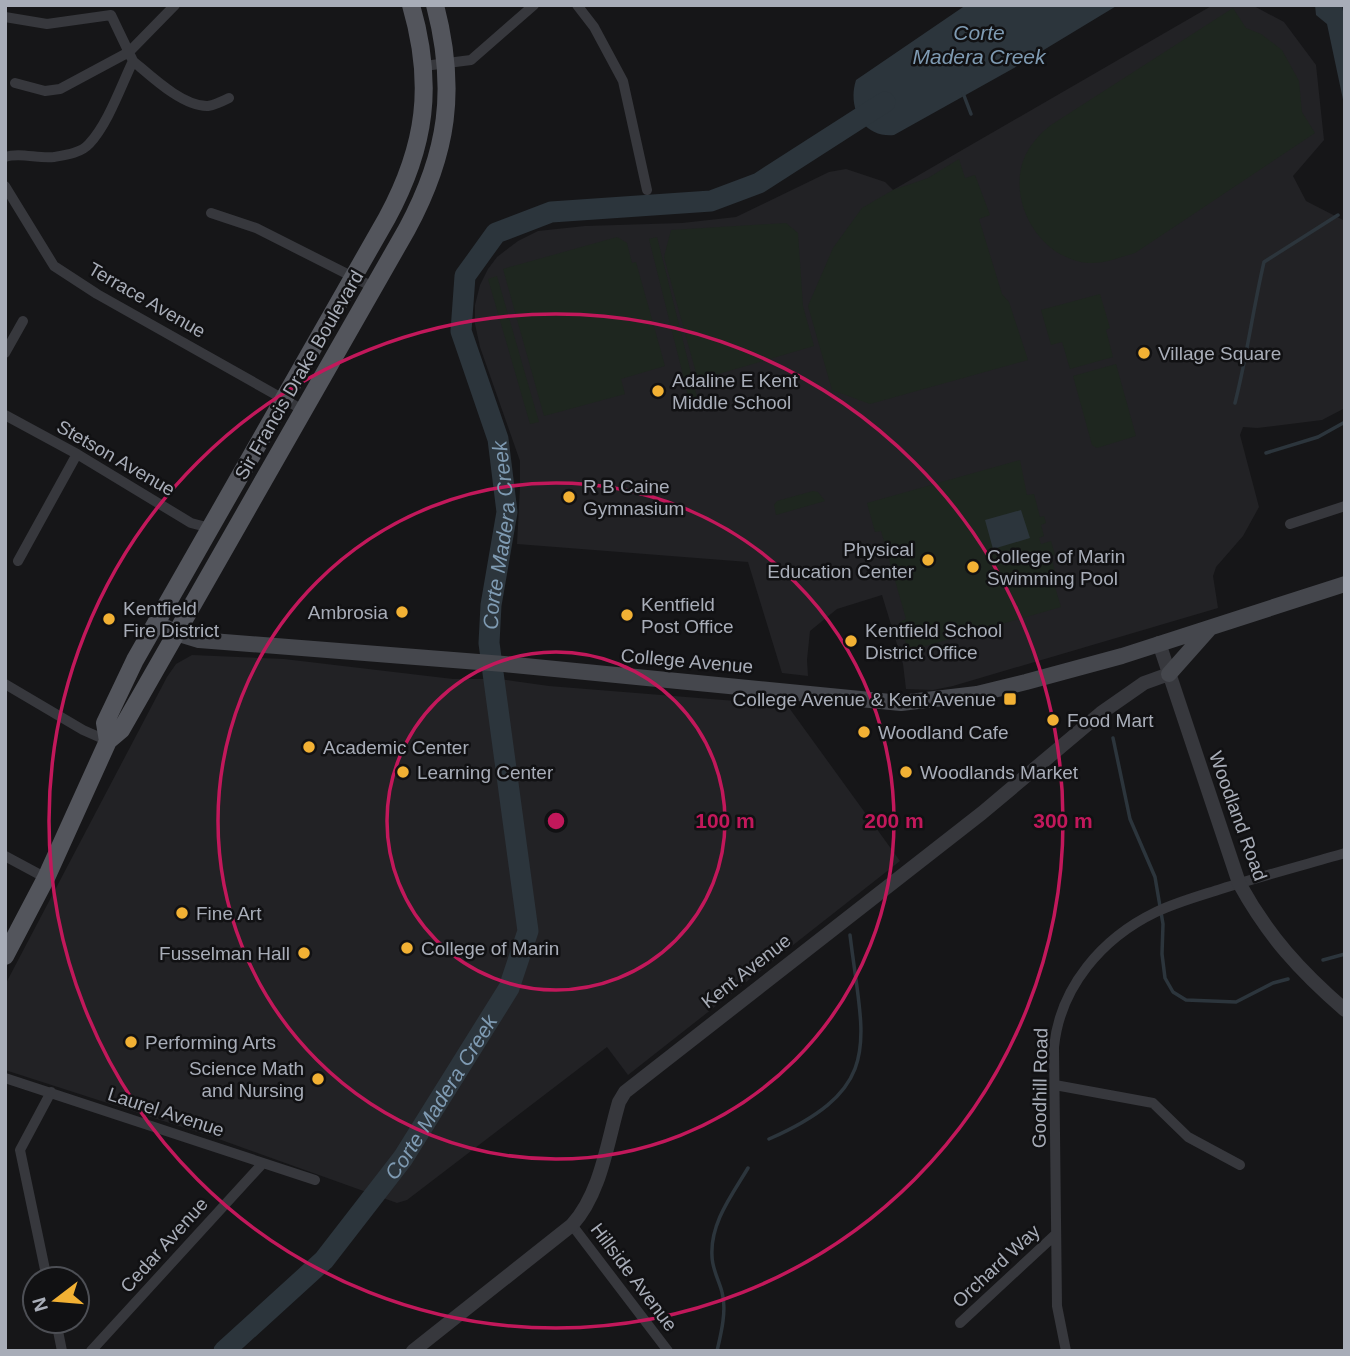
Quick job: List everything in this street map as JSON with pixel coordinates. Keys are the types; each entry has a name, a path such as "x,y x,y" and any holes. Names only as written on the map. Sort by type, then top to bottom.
{"main road":[{"name":"Sir Francis Drake Boulevard","path":"108,741 105,723 116,696 397,199 417,149 423,106 424,66 411,5"},
{"name":"Sir Francis Drake Boulevard","path":"5,956 46,878 108,741 121,730 417,209 439,155 447,96 446,64 435,5"},
{"name":"College Avenue","path":"156,622 176,633 199,639 499,664 901,703 977,694 1120,657 1345,584"},
{"path":"1169,674 1210,628"}],"street":[{"path":"5,157 69,155 88,146 101,127 131,57 175,5"},
{"path":"424,66 471,60 534,5"},
{"path":"577,5 594,27 623,81 648,190"},
{"path":"5,18 47,24 111,15 131,57 165,87 186,100 207,106 229,98"},
{"path":"15,83 45,91 60,89 131,57"},
{"name":"Terrace Avenue","path":"5,186 54,266 97,294 303,410"},
{"path":"211,214 256,228 373,287"},
{"path":"5,353 23,321"},
{"name":"Stetson Avenue","path":"5,415 77,454 184,518 210,528"},
{"path":"18,561 77,454"},
{"path":"1290,524 1345,506"},
{"name":"Woodland Road","path":"1160,643 1239,883 1253,910 1279,946 1345,1010"},
{"name":"Kent Avenue","path":"412,1351 572,1225 591,1198 625,1092 982,813 1101,713 1144,683 1169,674"},
{"path":"5,684 83,730 108,741"},
{"name":"Goodhill Road","path":"1066,1351 1056,1306 1056,1030 1060,1014 1075,984 1107,945 1156,912 1239,883 1345,853"},
{"path":"5,856 46,878"},
{"name":"Laurel Avenue","path":"5,1078 315,1180"},
{"path":"1055,1085 1153,1103 1188,1137 1240,1165"},
{"path":"44,1265 20,1150 51,1092"},
{"name":"Cedar Avenue","path":"91,1351 263,1163"},
{"name":"Hillside Avenue","path":"572,1225 668,1351"},
{"name":"Orchard Way","path":"960,1323 1056,1234"}],"shaded area":[{"path":"1213,5 1252,5 1284,22 1316,65 1324,140 1293,176 1306,201 1345,221 1345,408 1322,420 1257,428 1243,427 1240,435 1259,507 1243,536 1216,567 1213,576 1218,608 953,686 933,690 906,689 903,664 882,595 837,609 810,631 808,676 782,673 748,562 517,544 520,461 480,347 475,324 475,305 480,285 497,257 518,241 538,231 585,226 682,223 736,217 829,172 846,169 885,182 893,190"},
{"path":"1233,8 1246,28 1261,34 1282,50 1299,81 1302,112 1315,133 1135,253 1088,263 1072,260 1058,253 1045,243 1035,230 1021,200 1021,168 1032,144 1051,125"},
{"path":"959,159 965,178 975,175 990,215 979,219 1002,294 1009,302 1028,360 870,404 832,390 808,306 833,248 862,208 893,190 928,178"},
{"path":"786,223 798,233 803,306 814,346 698,380 664,257 671,230"},
{"path":"617,237 627,243 632,263 636,262 665,366 621,379 625,394 544,416 503,269"},
{"path":"657,237 698,401 690,403 649,239"},
{"path":"497,276 539,422 530,424 488,279"},
{"path":"1100,294 1110,328 1106,330 1113,357 1070,369 1062,342 1051,345 1041,310"},
{"path":"1116,364 1136,436 1097,448 1092,445 1073,376"},
{"name":"College of Marin Swimming Pool","path":"1020,460 1027,495 1034,494 1040,517 1044,516 1046,523 1041,525 1044,536 1039,538 1041,544 1051,541 1055,555 1051,556 1057,579 1053,580 1061,607 908,651 900,622 906,619 881,531 875,532 867,503"},
{"path":"818,492 825,501 776,515 774,505 777,501"},
{"name":"College of Marin","path":"192,655 284,659 453,679 499,679 549,686 787,705 900,861 628,1075 607,1047 407,1200 397,1203 213,1137 5,1070 5,985 167,677 176,664"}],"water":[{"name":"Corte Madera Creek","path":"966,5 1118,5 1014,68 894,135 883,135 866,126 860,119 854,101 856,80"},
{"path":"1315,5 1342,5 1345,23 1345,109 1327,24 1316,15"},
{"path":"1021,510 1030,538 993,549 985,520"}],"waterway":[{"path":"963,93 971,114"},
{"name":"Corte Madera Creek","path":"224,1351 324,1260 403,1158 509,988 528,931 489,643 491,605 507,512 498,439 461,331 465,276 496,233 551,212 711,201 759,183 885,102"},
{"path":"1235,403 1264,262 1338,215"},
{"path":"1266,453 1318,437 1345,422"},
{"path":"1113,738 1130,819 1155,877 1163,924 1162,954 1165,978 1173,992 1186,1000 1236,1002 1273,983 1288,979"},
{"path":"769,1139 807,1120 833,1100 849,1080 858,1058 861,1033 850,935"},
{"path":"1323,960 1345,954"},
{"path":"717,1351 724,1306 713,1265 712,1244 723,1210 748,1168"}],"place":[{"name":"Village Square","path":"1144,353"},
{"name":"Adaline E Kent Middle School","path":"658,391"},
{"name":"R B Caine Gymnasium","path":"569,497"},
{"name":"Physical Education Center","path":"928,560"},
{"name":"College of Marin Swimming Pool","path":"973,567"},
{"name":"Ambrosia","path":"402,612"},
{"name":"Kentfield Post Office","path":"627,615"},
{"name":"Kentfield Fire District","path":"109,619"},
{"name":"Kentfield School District Office","path":"851,641"},
{"name":"College Avenue & Kent Avenue","path":"1010,699"},
{"name":"Food Mart","path":"1053,720"},
{"name":"Woodland Cafe","path":"864,732"},
{"name":"Academic Center","path":"309,747"},
{"name":"Learning Center","path":"403,772"},
{"name":"Woodlands Market","path":"906,772"},
{"name":"Fine Art","path":"182,913"},
{"name":"College of Marin","path":"407,948"},
{"name":"Fusselman Hall","path":"304,953"},
{"name":"Performing Arts","path":"131,1042"},
{"name":"Science Math and Nursing","path":"318,1079"}]}
